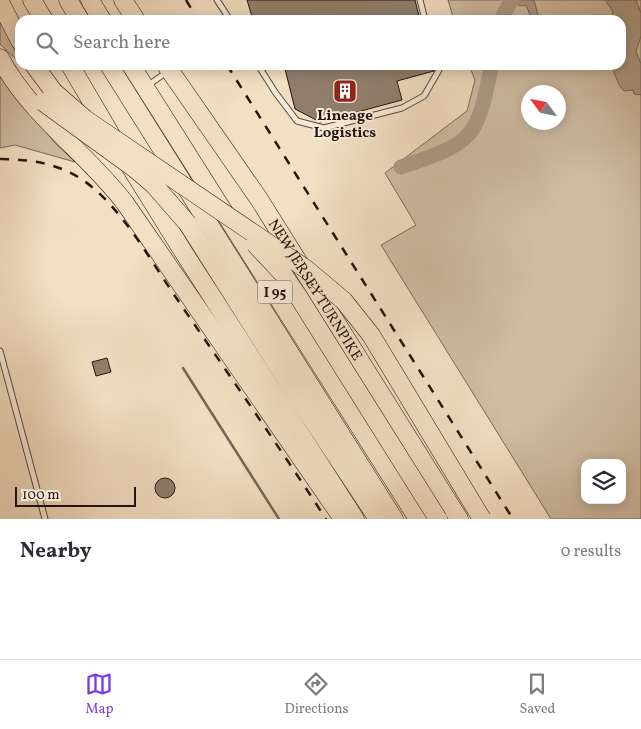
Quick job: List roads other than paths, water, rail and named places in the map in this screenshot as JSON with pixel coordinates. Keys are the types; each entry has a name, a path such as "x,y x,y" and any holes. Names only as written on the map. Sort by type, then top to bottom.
{"highway":[{"path":"32,0 41,15"},
{"path":"68,0 77,15"},
{"path":"90,0 99,15"},
{"path":"122,0 132,15"},
{"path":"0,2 15,31"},
{"path":"0,52 15,66"},
{"path":"0,58 20,91 102,174 125,203 343,519"},
{"path":"20,70 154,185 188,224 300,401 378,519"},
{"path":"36,70 49,97 85,119 306,269 326,284 353,311 371,335 482,519"},
{"path":"73,70 184,253 355,519"},
{"name":"I 95","path":"112,70 394,519"},
{"name":"I 95","path":"133,70 418,519"},
{"name":"NEW JERSEY TURNPIKE","path":"169,70 259,199 459,519"},
{"path":"201,198 250,239 283,274 438,519"}],"lane":[{"path":"217,0 227,15"},
{"path":"420,0 424,15"},
{"path":"144,87 165,70"},
{"path":"261,70 297,121 324,128 402,108 424,96 439,70"},
{"path":"0,351 43,519"}],"waterway":[{"path":"503,15 512,0"},
{"path":"401,167 443,152 465,138 480,114 491,70"},
{"path":"183,368 279,519"}],"railway":[{"path":"186,0 195,15"},
{"path":"230,70 513,519"},
{"path":"0,159 25,160 60,168 82,179 116,211 138,240 326,519"}],"place":[{"name":"Lineage Logistics","path":"345,91"}]}
